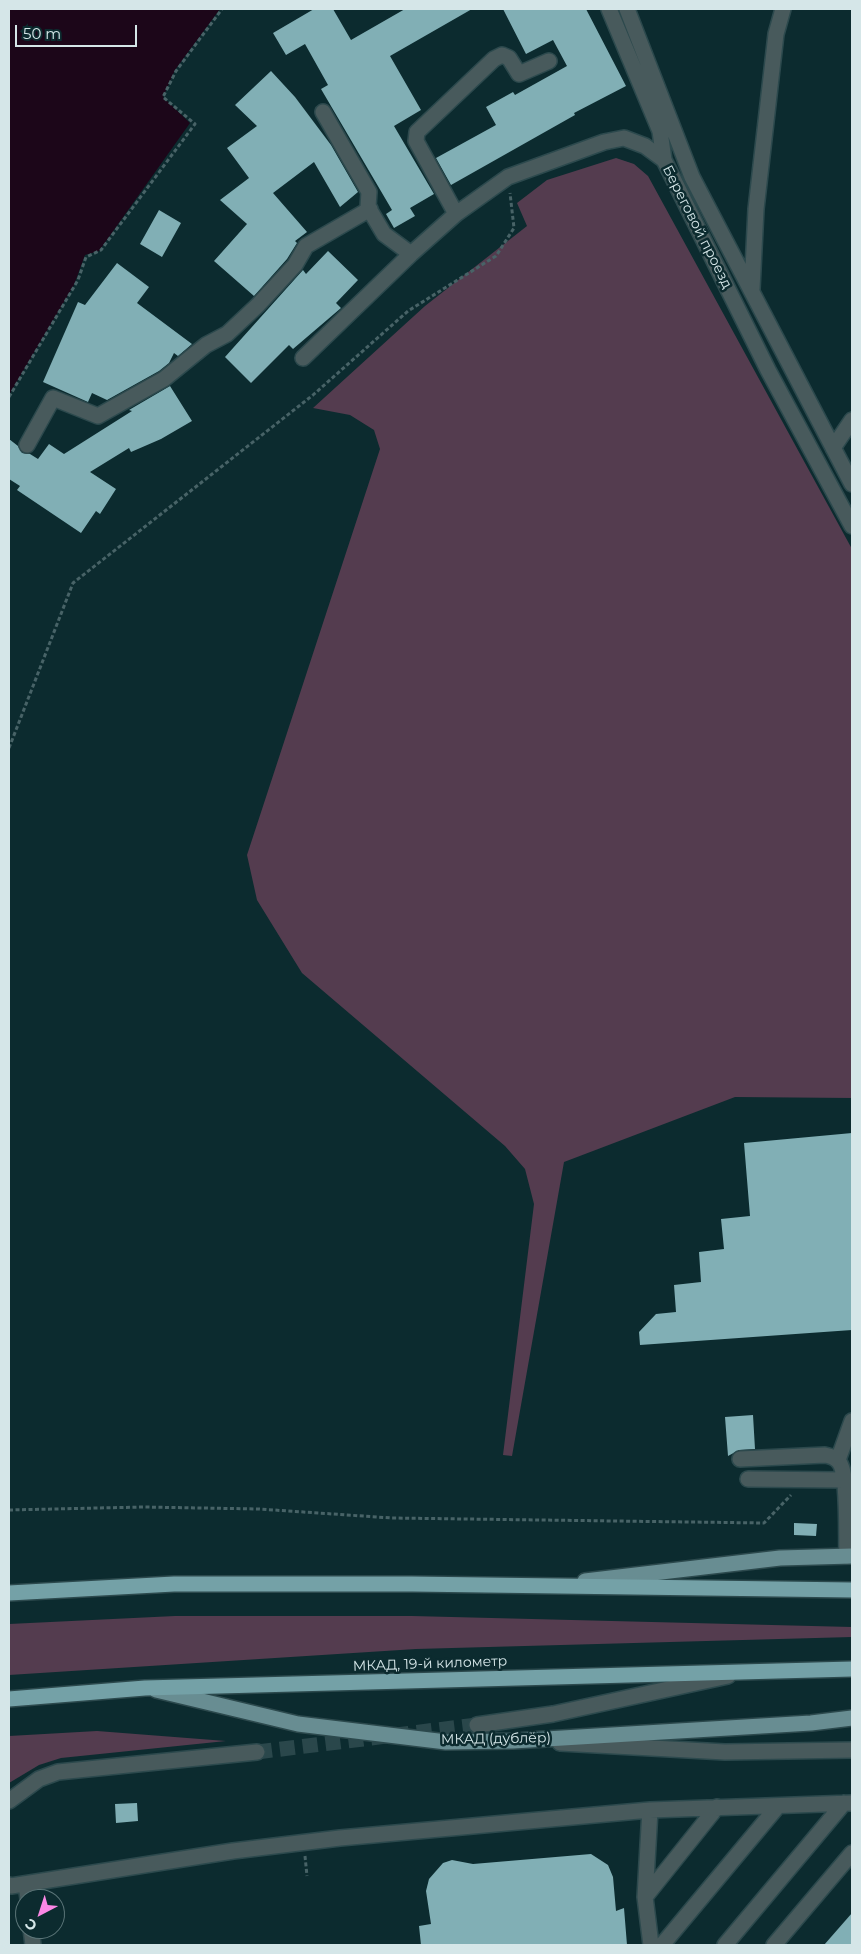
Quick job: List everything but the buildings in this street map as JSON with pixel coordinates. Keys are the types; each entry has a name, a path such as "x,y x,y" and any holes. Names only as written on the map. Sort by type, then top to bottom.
{"highway":[{"path":"9,1592 174,1584 412,1584 852,1590"},
{"name":"МКАД, 19-й километр","path":"9,1699 145,1688 852,1669"}],"main road":[{"path":"536,1587 780,1558 850,1556"},
{"name":"МКАД (дублёр)","path":"145,1688 298,1724 446,1742 513,1741 811,1723 852,1718"}],"street":[{"path":"609,9 660,131 664,160"},
{"path":"627,9 692,178 852,484"},
{"path":"752,291 757,199 776,34 783,9"},
{"path":"456,214 416,141 417,132 494,59 502,55 509,58 519,74 549,61"},
{"path":"323,112 369,192 368,205 384,234 411,254"},
{"name":"Береговой проезд","path":"303,358 411,254 456,214 508,177 604,142 624,138 645,146 664,160 768,370 852,526"},
{"path":"27,445 52,398 98,416 164,379 206,345 227,334 258,305 294,265 306,246 370,209"},
{"path":"833,448 852,420"},
{"path":"838,1460 852,1421"},
{"path":"740,1459 825,1454 838,1460 842,1468 844,1480 850,1556"},
{"path":"748,1479 844,1480"},
{"path":"477,1725 553,1714 748,1672"},
{"path":"513,1741 725,1752 852,1750"},
{"path":"9,1800 39,1779 58,1772 257,1752"},
{"path":"19,1889 259,1848 340,1838 650,1810 848,1803"},
{"path":"725,1945 848,1803"},
{"path":"662,1945 778,1806"},
{"path":"645,1897 717,1807"},
{"path":"650,1810 645,1897 651,1945"},
{"path":"774,1945 852,1854"}],"path":[{"path":"9,397 78,280 86,257 101,250 195,124 164,97 176,72 222,9"},
{"path":"9,748 73,583 313,395 408,311 496,256 514,228 508,177"},
{"path":"9,1510 143,1507 259,1509 392,1518 764,1523 805,1480"},
{"path":"305,1857 307,1876"}],"shaded area":[{"path":"9,9 220,9 175,70 163,97 190,123 99,251 85,255 74,285 9,395"},
{"path":"616,158 634,164 648,176 852,549 852,1098 735,1097 564,1162 512,1456 503,1455 534,1204 525,1169 505,1146 302,973 257,900 247,855 380,449 374,430 350,415 313,408 425,306 527,226 517,203 547,180"},
{"path":"175,1616 412,1616 852,1627 852,1637 416,1649 9,1675 9,1624"},
{"path":"97,1731 226,1741 61,1758 39,1765 9,1783 9,1736"}],"tunnel":[{"path":"257,1752 477,1725"}]}
